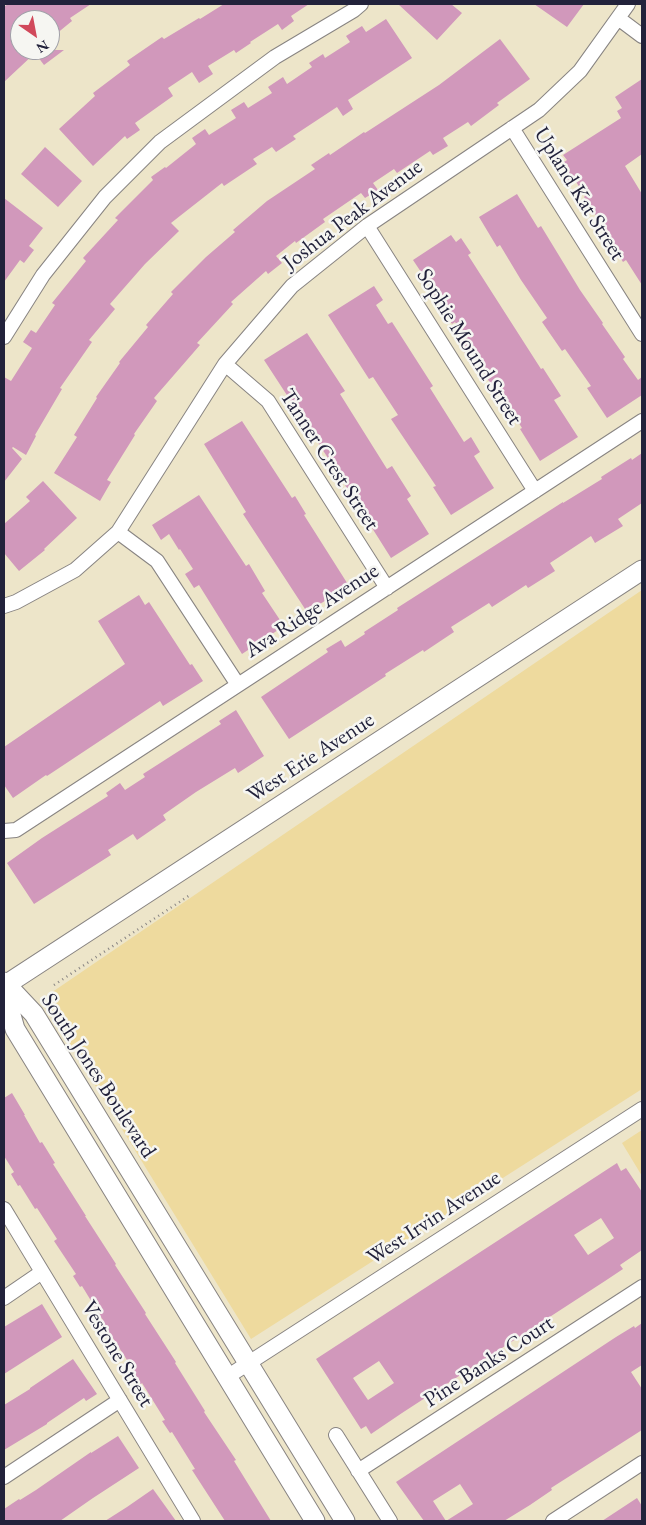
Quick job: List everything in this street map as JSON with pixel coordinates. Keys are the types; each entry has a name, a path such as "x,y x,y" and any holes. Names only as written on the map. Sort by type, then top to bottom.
{"street":[{"path":"4,337 43,275 105,196 160,142 275,57 361,4"},
{"name":"Joshua Peak Avenue","path":"4,606 16,602 75,570 118,532 225,364 292,286 367,226 539,110 580,71 628,4"},
{"path":"618,18 642,36"},
{"name":"Upland Kat Street","path":"512,128 642,334"},
{"name":"Sophie Mound Street","path":"367,226 535,491"},
{"name":"Tanner Crest Street","path":"225,364 268,401 386,588"},
{"name":"Ava Ridge Avenue","path":"4,831 16,830 642,421"},
{"path":"118,532 157,561 238,685"},
{"name":"West Erie Avenue","path":"4,984 642,570"},
{"name":"South Jones Boulevard","path":"4,984 34,1014 346,1521"},
{"name":"South Jones Boulevard","path":"4,984 15,1029 315,1521"},
{"name":"West Irvin Avenue","path":"227,1377 642,1108"},
{"name":"Vestone Street","path":"4,1209 193,1521"},
{"path":"4,1298 42,1272"},
{"name":"Pine Banks Court","path":"358,1471 642,1287"},
{"path":"4,1477 120,1400"},
{"path":"336,1435 390,1521"},
{"path":"553,1521 642,1463"}],"path":[{"path":"54,985 190,895"}],"sand":[{"path":"642,590 642,1089 251,1339 42,999"},
{"path":"642,1130 642,1176 622,1143"}],"building":[{"path":"8,4 91,4 70,18 72,21 60,31 60,10 10,10 10,60 28,60 4,82 4,7"},
{"path":"224,4 309,4 291,16 294,21 282,30 278,24 236,53 234,50 208,66 213,74 199,83 192,72 168,88 173,96 135,123 140,130 127,139 125,136 93,166 59,129 95,96 93,93 130,65 127,61 162,37 164,39"},
{"path":"398,4 451,4 462,13 437,40"},
{"path":"534,4 584,4 567,27"},
{"path":"386,19 412,58 348,100 353,109 343,116 337,107 293,136 296,139 276,152 272,147 253,159 257,164 224,186 222,183 171,223 179,231 145,264 110,304 115,309 89,340 92,342 60,388 62,389 35,435 26,455 12,448 22,459 4,482 4,377 11,381 32,348 23,342 31,330 36,333 55,305 52,303 86,261 83,258 118,220 115,218 153,180 151,177 166,168 196,144 192,138 205,129 209,135 236,118 231,110 244,102 248,108 272,93 268,87 283,77 287,84 312,67 309,63 323,54 325,58 350,42 346,36 362,26 366,32"},
{"path":"500,39 530,79 497,103 499,105 471,126 468,122 443,138 448,146 433,155 430,151 397,173 394,169 373,183 378,190 365,198 361,193 323,219 325,222 276,256 282,263 268,274 266,271 231,302 233,304 197,343 200,345 154,398 157,401 134,434 107,480 111,482 100,501 54,473 77,437 74,435 96,397 119,362 148,327 146,325 173,294 171,292 206,257 235,232 233,230 267,201 315,169 311,165 329,153 330,155 439,85"},
{"path":"40,60 51,60 44,65"},
{"path":"642,79 642,154 625,166 642,194 642,285 626,260 623,262 573,177 566,182 557,167 567,160 563,155 621,118 617,111 622,108 615,97"},
{"path":"45,147 82,181 58,207 21,174"},
{"path":"517,194 538,228 541,226 580,290 625,357 623,359 638,380 642,377 642,395 607,418 587,388 591,386 565,349 562,351 542,322 547,318 500,245 497,247 479,217"},
{"path":"4,198 43,228 29,246 34,250 24,263 20,260 4,282"},
{"path":"451,235 456,242 461,238 471,253 468,255 541,369 543,368 561,396 554,400 578,437 540,461 520,429 522,428 498,391 496,392 474,358 470,361 461,347 468,342 455,322 452,324 433,294 435,293 413,260"},
{"path":"374,286 383,300 376,305 388,324 392,322 433,386 430,388 464,442 471,437 480,452 474,456 494,488 451,515 433,487 436,486 391,419 398,415 373,377 369,379 328,315"},
{"path":"307,333 345,391 340,394 387,469 392,466 411,496 407,499 429,534 391,558 264,360"},
{"path":"242,421 292,498 295,496 306,514 304,515 349,586 307,612 243,514 246,512 204,444"},
{"path":"642,453 642,503 618,519 623,526 595,543 591,536 550,563 555,571 528,588 526,585 492,607 489,603 451,627 454,632 385,674 386,676 289,739 261,697 328,652 326,649 341,640 345,647 398,610 397,608 602,479 601,477 631,458 632,460"},
{"path":"43,481 77,518 45,550 19,571 4,553 4,524 30,501 26,497"},
{"path":"199,495 246,566 249,564 265,591 262,593 284,626 242,654 199,585 194,588 185,574 193,569 180,549 169,534 161,540 152,525"},
{"path":"139,595 145,605 149,602 190,665 192,664 203,681 163,706 160,701 13,798 4,785 4,747 125,664 98,621"},
{"path":"236,710 264,756 238,773 235,768 196,792 163,815 166,820 137,840 133,834 108,850 111,855 34,904 7,863 108,796 106,793 120,783 125,790 145,777 143,774 221,724 219,721"},
{"path":"12,1093 40,1143 42,1142 55,1163 53,1164 176,1362 204,1412 236,1460 234,1461 271,1521 225,1521 192,1470 195,1469 172,1432 170,1433 162,1421 165,1420 142,1383 140,1385 132,1372 134,1371 102,1324 104,1322 82,1286 80,1287 73,1276 76,1274 54,1241 57,1239 37,1208 35,1209 20,1185 18,1186 11,1174 14,1172 4,1156 4,1098"},
{"path":"617,1163 621,1171 626,1168 642,1192 642,1250 620,1265 623,1269 371,1434 366,1426 361,1429 316,1359","holes":["601,1218 614,1238 588,1255 574,1235","379,1361 394,1383 368,1400 353,1378"]},
{"path":"42,1304 62,1337 4,1374 4,1327"},
{"path":"642,1323 642,1365 631,1372 642,1389 642,1430 551,1488 552,1490 504,1521 446,1521 424,1521 396,1482 616,1337 634,1326 635,1328","holes":["460,1484 473,1504 446,1521 433,1501"]},
{"path":"73,1359 97,1394 86,1401 84,1398 47,1424 4,1450 4,1405"},
{"path":"118,1436 139,1468 60,1521 4,1521 4,1509"},
{"path":"153,1489 176,1521 105,1521 127,1507"},
{"path":"637,1498 642,1506 642,1521 602,1521"}]}
